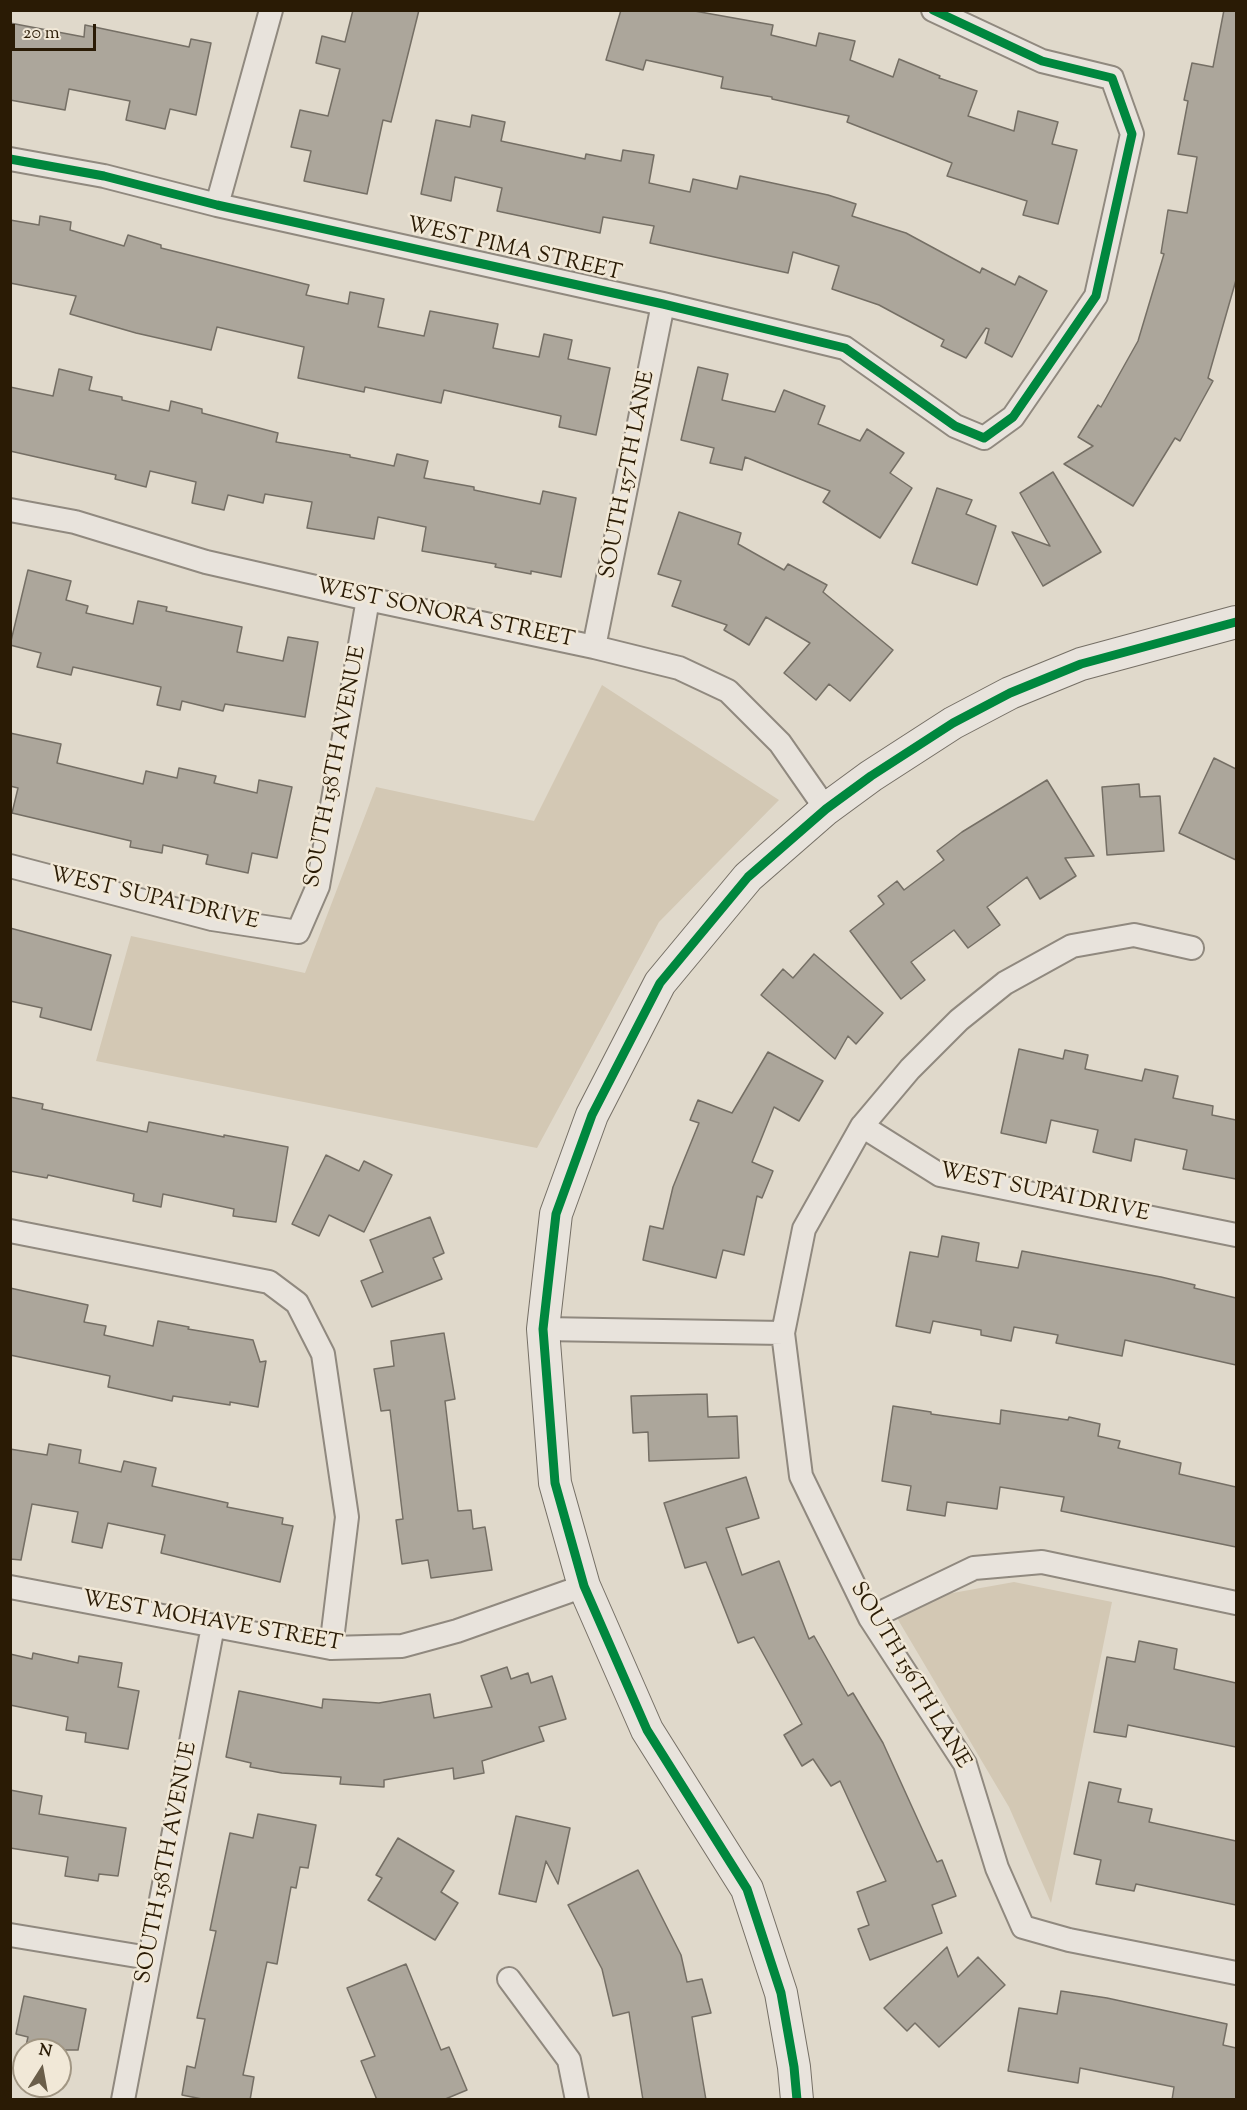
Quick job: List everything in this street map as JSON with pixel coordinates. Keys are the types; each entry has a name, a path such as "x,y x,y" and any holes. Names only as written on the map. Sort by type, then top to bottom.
{"street":[{"path":"218,205 271,10"},
{"name":"WEST PIMA STREET","path":"10,159 104,176 218,205 663,304 844,348 955,426 984,438 1013,417 1096,296 1132,134 1113,78 1042,61 933,10"},
{"name":"SOUTH 157TH LANE","path":"594,647 663,304"},
{"name":"WEST SONORA STREET","path":"10,510 75,522 206,562 594,647 679,668 728,691 780,743 826,809"},
{"name":"SOUTH 158TH AVENUE","path":"298,932 318,886 368,599"},
{"path":"797,2100 794,2067 780,1993 747,1888 646,1730 584,1586 555,1483 543,1329 556,1214 592,1115 660,983 748,877 826,809 871,776 953,723 1010,693 1082,664 1236,622"},
{"name":"WEST SUPAI DRIVE","path":"10,866 212,919 298,932"},
{"name":"SOUTH 156TH LANE","path":"1192,948 1134,935 1072,946 1005,983 959,1020 910,1069 862,1126 804,1228 783,1333 801,1476 870,1618 965,1764 997,1868 1023,1927 1069,1940 1236,1974"},
{"name":"WEST SUPAI DRIVE","path":"862,1126 940,1175 1236,1235"},
{"path":"10,1231 269,1282 297,1303 323,1354 347,1517 331,1648"},
{"path":"543,1329 783,1333"},
{"path":"870,1618 974,1568 1042,1562 1236,1604"},
{"name":"WEST MOHAVE STREET","path":"10,1587 331,1648 402,1646 457,1630 584,1586"},
{"name":"SOUTH 158TH AVENUE","path":"123,2100 213,1626"},
{"path":"10,1935 149,1958"},
{"path":"509,1978 569,2060 577,2100"}],"shaded area":[{"path":"602,685 779,800 659,922 537,1148 96,1061 131,936 305,973 376,787 534,821"},
{"path":"1014,1582 1112,1602 1051,1903 1009,1807 897,1618 947,1594"}],"building":[{"path":"353,10 419,10 391,122 383,120 367,194 304,181 311,151 291,147 300,110 328,116 340,69 316,63 322,36 345,42"},
{"path":"621,10 689,10 773,25 771,35 816,46 819,33 855,41 850,60 893,77 899,59 940,76 939,78 977,91 968,116 1014,131 1018,111 1058,122 1052,144 1077,150 1058,224 1023,215 1027,201 947,176 952,163 847,122 849,116 772,99 772,97 721,88 723,77 646,60 643,70 606,60"},
{"path":"1224,10 1236,10 1236,280 1208,378 1213,381 1180,441 1175,438 1133,506 1064,464 1093,446 1078,437 1098,405 1101,407 1138,341 1164,254 1161,253 1168,210 1187,213 1197,157 1178,154 1188,101 1184,100 1192,63 1213,67"},
{"path":"10,23 84,37 85,25 189,47 191,39 211,43 196,115 170,109 165,129 126,120 130,101 69,89 65,110 10,100"},
{"path":"472,115 505,122 501,141 585,159 586,154 621,161 623,150 654,155 649,183 690,192 693,179 737,189 740,176 828,195 856,204 852,216 906,233 980,273 982,268 1015,285 1019,276 1047,291 1012,357 985,343 989,329 986,328 966,358 941,346 944,340 879,305 832,289 839,266 793,252 788,273 650,243 654,226 603,217 600,233 497,211 502,188 455,177 451,201 421,194 436,120 470,127"},
{"path":"40,216 71,222 70,230 124,246 128,235 161,245 161,248 309,285 306,295 348,304 350,292 384,299 378,327 424,336 430,311 498,324 493,348 539,357 544,334 572,340 568,359 610,368 596,435 559,427 561,416 444,390 441,403 365,387 364,392 298,378 304,347 217,327 211,350 136,333 70,314 76,296 10,283 10,220 39,225"},
{"path":"698,367 728,374 722,400 775,412 784,390 825,406 818,424 860,441 867,429 904,453 890,473 912,488 880,538 823,502 830,491 745,457 742,470 710,463 714,448 681,440"},
{"path":"59,369 92,377 89,390 169,411 171,401 202,409 202,413 278,433 276,442 350,455 350,457 394,466 397,454 428,461 424,478 474,487 474,490 540,504 543,491 576,498 561,577 531,571 531,574 495,567 496,564 422,551 426,527 378,517 374,539 307,528 312,502 265,494 263,503 228,495 224,510 192,503 196,482 150,471 146,487 115,479 116,475 10,451 10,387 53,396"},
{"path":"1053,472 1101,552 1043,586 1012,532 1050,546 1020,493"},
{"path":"937,488 972,500 966,514 996,526 977,585 912,563"},
{"path":"679,512 741,533 738,544 784,570 788,564 827,585 823,592 893,650 850,701 829,684 816,700 784,673 810,643 766,617 749,645 724,630 727,625 672,606 681,581 658,574"},
{"path":"28,570 71,581 66,600 88,606 86,613 133,624 138,601 167,607 166,611 242,627 237,652 283,661 288,637 318,642 305,717 225,704 223,711 182,701 180,710 157,705 161,687 73,667 71,675 37,667 41,653 10,645"},
{"path":"10,733 61,744 57,763 143,784 146,771 177,778 179,768 216,776 214,783 257,793 259,780 292,787 277,858 252,853 248,873 206,864 208,855 163,845 162,853 130,847 131,841 12,813 18,788 10,786"},
{"path":"1214,758 1236,769 1236,860 1179,833"},
{"path":"1047,780 1094,856 1065,858 1076,876 1040,899 1027,877 987,907 1000,925 968,948 954,930 911,962 925,980 901,999 850,931 884,904 878,896 897,881 904,890 944,860 937,851 962,832"},
{"path":"1139,784 1140,797 1160,796 1164,851 1107,855 1102,787"},
{"path":"10,928 111,955 91,1030 40,1017 42,1008 10,1001"},
{"path":"814,954 883,1013 856,1044 848,1036 835,1059 761,995 783,969 793,978"},
{"path":"1019,1049 1063,1059 1065,1050 1088,1055 1085,1069 1142,1081 1145,1069 1178,1076 1173,1098 1213,1106 1212,1115 1236,1120 1236,1179 1183,1169 1187,1150 1135,1139 1131,1161 1093,1152 1098,1130 1051,1120 1046,1143 1001,1133"},
{"path":"768,1052 823,1081 799,1121 774,1107 752,1162 773,1171 762,1198 757,1196 744,1255 723,1250 716,1278 643,1260 650,1226 663,1229 673,1187 699,1123 690,1120 698,1100 732,1113"},
{"path":"10,1097 43,1104 42,1109 147,1132 149,1122 288,1147 276,1222 233,1216 234,1209 163,1194 161,1207 133,1201 134,1194 48,1175 47,1178 10,1171"},
{"path":"326,1155 359,1171 364,1161 392,1175 364,1232 329,1215 319,1236 292,1224"},
{"path":"430,1217 444,1253 433,1258 442,1279 372,1307 361,1281 383,1272 370,1240"},
{"path":"942,1236 979,1243 976,1261 1018,1268 1022,1251 1161,1277 1236,1298 1236,1365 1125,1340 1122,1356 1056,1343 1058,1335 1014,1327 1011,1341 981,1335 981,1330 933,1321 930,1333 896,1326 910,1252 938,1257"},
{"path":"10,1288 88,1305 84,1322 106,1326 104,1335 153,1346 158,1321 189,1327 188,1329 253,1340 260,1362 266,1361 258,1407 173,1396 172,1401 108,1387 110,1376 10,1355"},
{"path":"444,1333 455,1399 445,1401 458,1511 471,1510 473,1529 485,1527 492,1570 431,1578 428,1560 402,1564 396,1520 403,1519 390,1410 381,1411 374,1369 394,1366 391,1341"},
{"path":"707,1394 708,1417 737,1416 739,1458 649,1461 648,1432 633,1433 631,1396"},
{"path":"893,1406 1000,1424 1001,1410 1068,1420 1069,1417 1100,1424 1098,1436 1120,1441 1118,1448 1181,1463 1179,1474 1236,1487 1236,1547 1061,1511 1064,1497 1000,1487 997,1509 947,1502 945,1516 907,1510 911,1486 882,1481"},
{"path":"49,1444 81,1450 79,1463 121,1472 124,1461 156,1468 152,1486 228,1503 227,1507 283,1518 282,1524 293,1526 280,1582 161,1553 165,1535 108,1523 102,1548 72,1542 78,1512 32,1504 21,1560 10,1559 10,1449 47,1455"},
{"path":"746,1477 759,1518 726,1528 742,1575 779,1561 809,1639 814,1636 848,1696 853,1693 883,1743 937,1862 942,1860 956,1896 932,1905 942,1933 870,1960 858,1929 869,1925 857,1892 886,1881 840,1781 831,1786 813,1759 802,1766 784,1735 802,1724 754,1637 738,1643 706,1562 685,1568 664,1503"},
{"path":"1139,1641 1177,1649 1174,1669 1236,1683 1236,1747 1128,1725 1126,1737 1094,1732 1107,1657 1135,1662"},
{"path":"33,1653 78,1663 79,1656 122,1663 118,1687 139,1691 128,1749 85,1742 86,1733 66,1730 68,1717 10,1705 10,1654 32,1659"},
{"path":"507,1667 511,1679 528,1673 531,1683 552,1676 566,1719 539,1727 544,1741 482,1761 484,1773 454,1779 453,1768 384,1780 384,1787 340,1784 341,1777 282,1773 250,1767 251,1763 226,1757 239,1691 322,1708 323,1699 379,1703 430,1694 434,1718 492,1707 481,1676"},
{"path":"1089,1782 1121,1789 1118,1802 1152,1809 1149,1822 1236,1841 1236,1905 1136,1884 1134,1891 1096,1884 1101,1860 1074,1854"},
{"path":"10,1790 42,1796 39,1814 126,1828 118,1876 99,1874 98,1881 65,1876 68,1857 10,1848"},
{"path":"258,1814 316,1825 308,1868 300,1867 296,1888 291,1887 277,1964 267,1962 243,2075 254,2077 250,2100 207,2100 182,2095 187,2066 195,2068 205,2019 197,2018 216,1931 210,1930 230,1833 253,1838"},
{"path":"516,1816 570,1828 558,1884 546,1861 536,1902 499,1894"},
{"path":"398,1838 454,1871 441,1892 458,1903 435,1940 368,1900 382,1878 376,1875"},
{"path":"638,1870 681,1955 687,1982 702,1979 711,2013 692,2017 706,2100 643,2100 629,2012 613,2016 602,1969 568,1905"},
{"path":"947,1947 958,1977 978,1957 1005,1985 939,2047 915,2023 907,2031 884,2008"},
{"path":"406,1964 441,2050 449,2047 467,2090 443,2100 377,2100 361,2061 375,2056 347,1988"},
{"path":"1061,1991 1107,1998 1227,2024 1223,2045 1236,2048 1236,2100 1172,2100 1174,2087 1080,2068 1078,2083 1008,2071 1019,2008 1057,2014"},
{"path":"24,1996 86,2009 78,2050 72,2050 72,2038 28,2038 16,2034"}],"cycle path":[{"path":"10,159 104,176 217,205 663,304 845,348 955,426 984,438 1013,417 1096,296 1132,134 1112,78 1042,61 933,10"},
{"path":"797,2100 794,2067 781,1993 747,1889 647,1730 584,1586 555,1483 543,1329 556,1214 592,1115 660,983 748,877 826,809 871,776 953,723 1010,693 1081,664 1236,622"}]}
